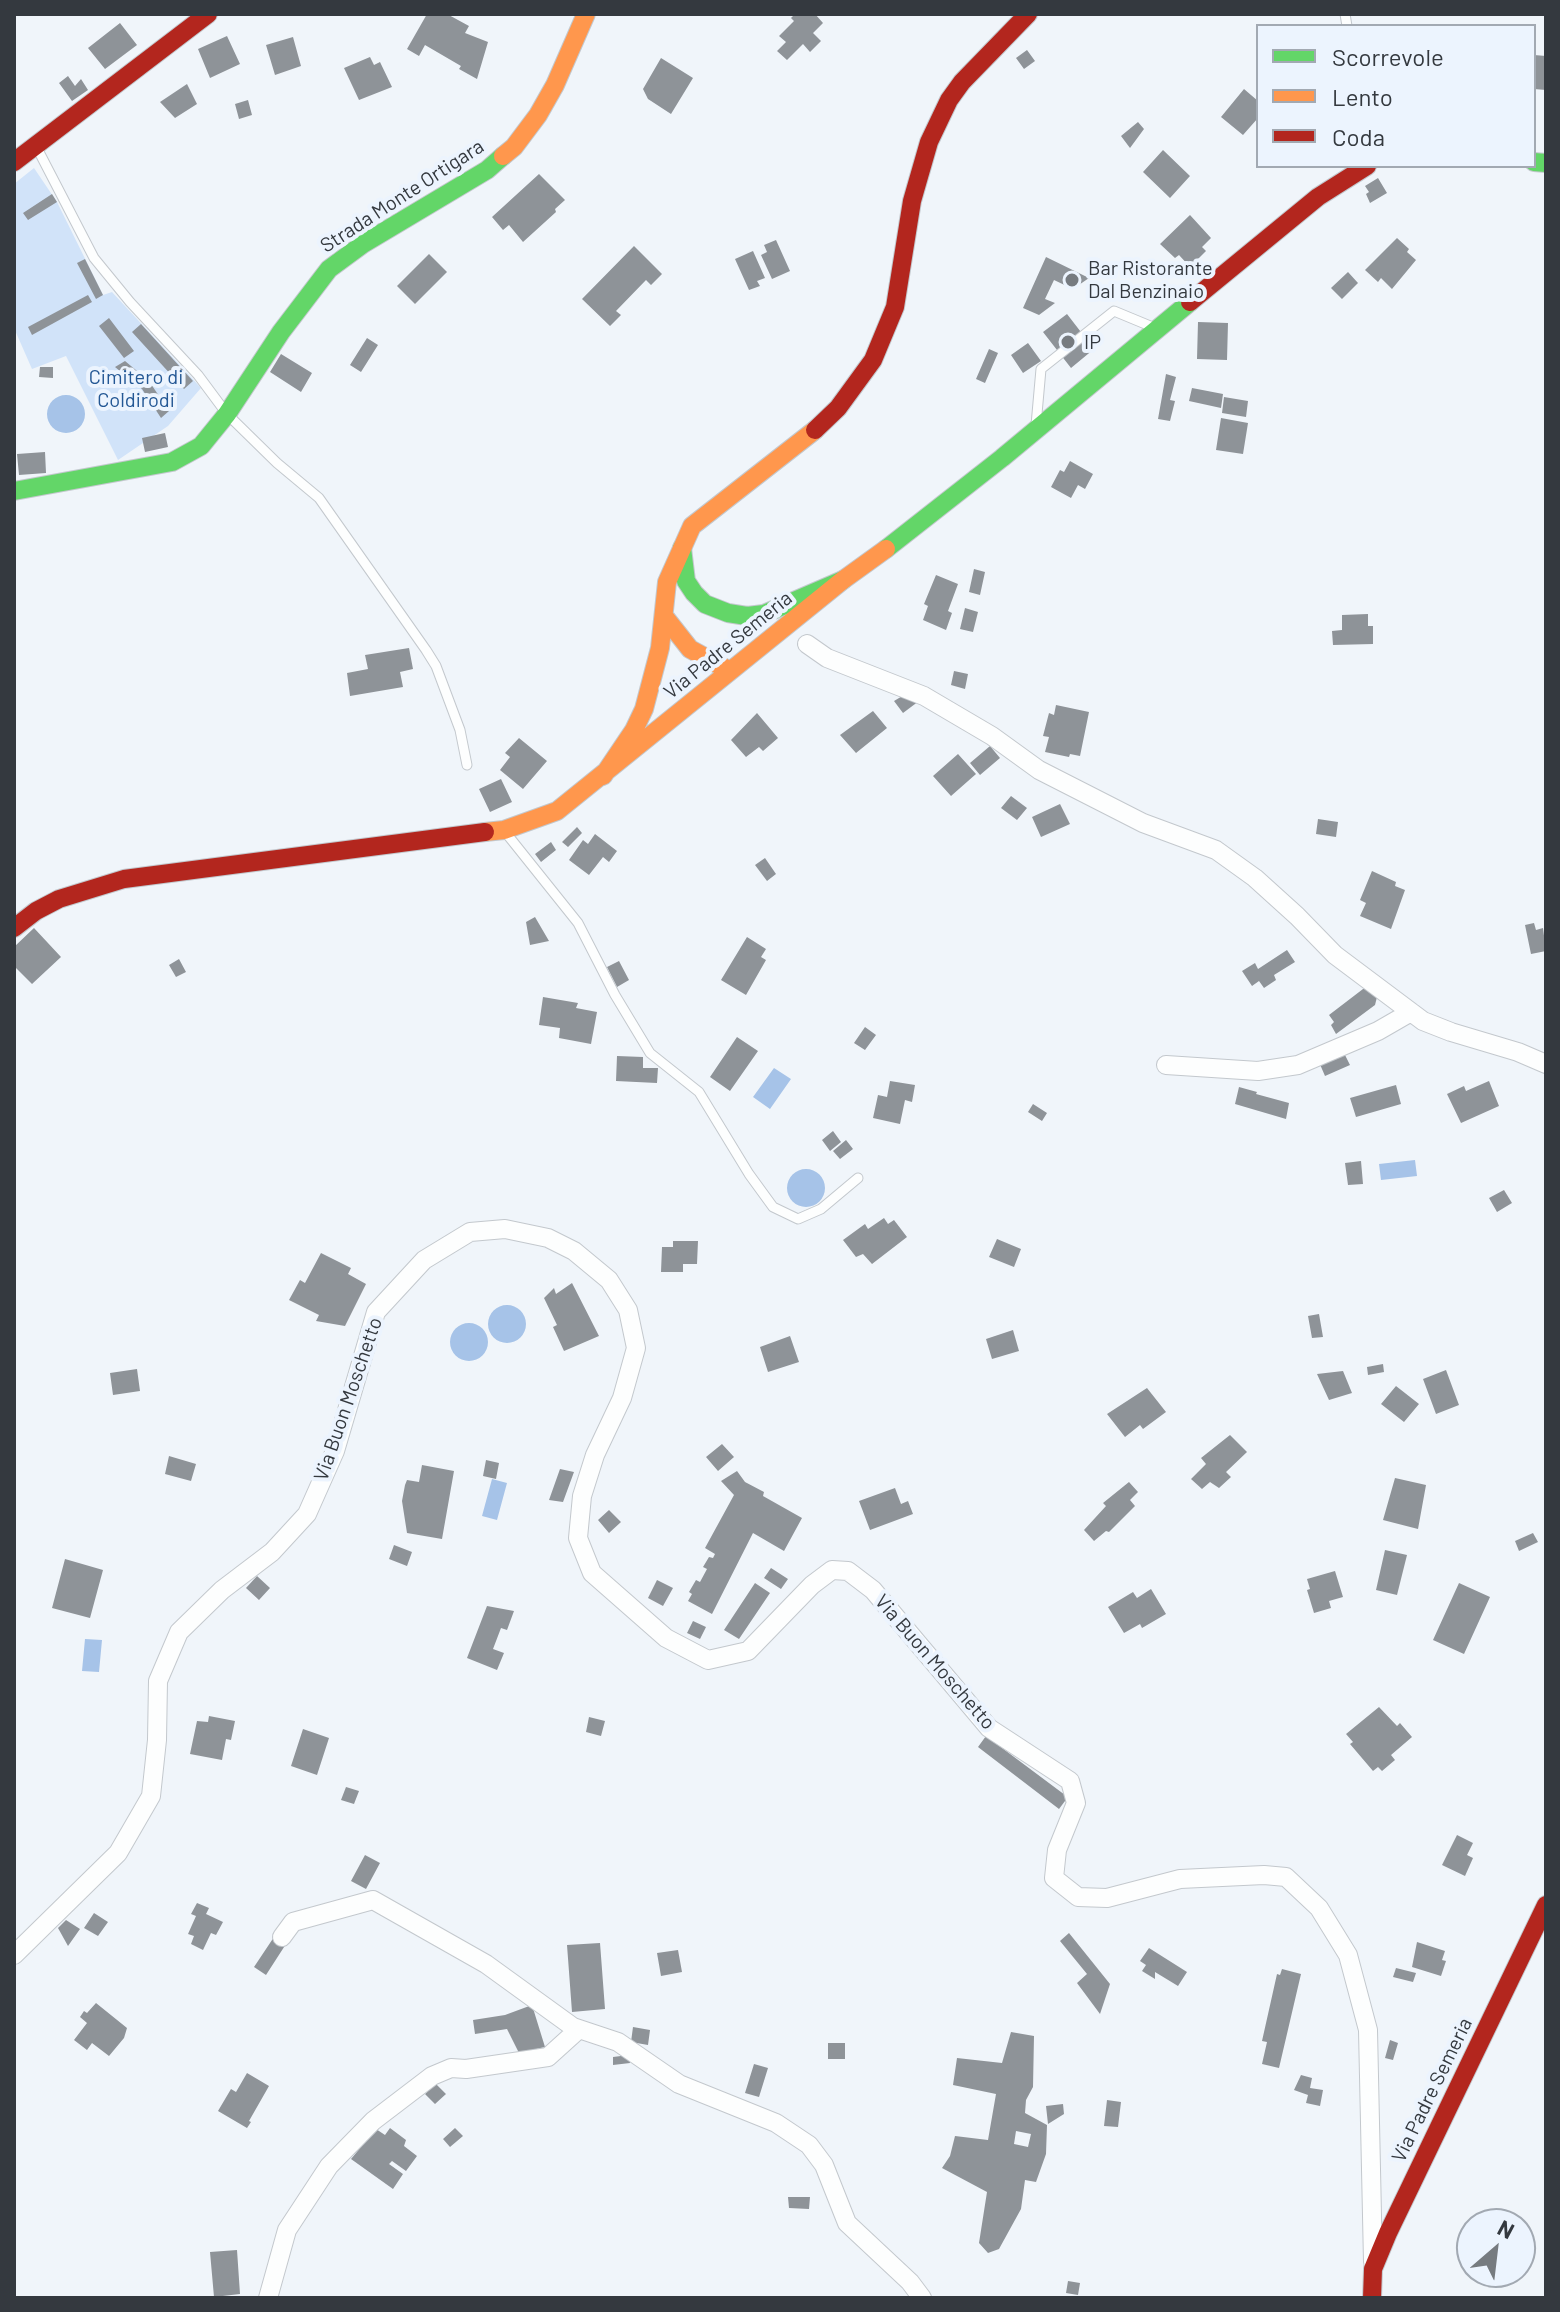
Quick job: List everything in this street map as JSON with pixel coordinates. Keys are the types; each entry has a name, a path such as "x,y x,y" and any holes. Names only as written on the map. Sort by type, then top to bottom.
{"main road":[{"path":"14,162 208,14"},
{"name":"Strada Monte Ortigara","path":"14,491 172,462 201,446 329,269 363,244 487,170 514,147 555,85 586,14"},
{"path":"603,776 634,730 644,709 657,667 667,582 692,526 808,437 838,408 873,360 895,307 912,201 933,132 962,82 1028,14"},
{"name":"Via Padre Semeria","path":"14,928 59,899 124,879 504,830 557,811 843,580 930,516 1318,197 1364,168"},
{"path":"682,548 686,581 705,604 722,638 730,671"},
{"path":"705,604 728,613 747,616 764,614 843,580"},
{"path":"664,616 690,649 730,671"},
{"name":"Via Padre Semeria","path":"1372,2298 1373,2269 1546,1905"}],"street":[{"path":"807,644 827,658 924,696 992,736 1039,770 1143,823 1216,850 1255,878 1335,955 1423,1021 1546,1064"},
{"path":"1166,1065 1258,1071 1298,1065 1378,1031 1411,1012"},
{"name":"Via Buon Moschetto","path":"14,1955 118,1853 151,1796 157,1740 158,1681 179,1632 222,1590 272,1552 307,1514 335,1451 376,1312 424,1260 470,1232 505,1229 548,1238 574,1251 609,1280 628,1310 636,1348 622,1398 595,1455 582,1496 578,1538 592,1573 666,1638 708,1660 748,1651 812,1585 832,1570 848,1571 873,1590 989,1728 1070,1781 1076,1803 1057,1850 1054,1878 1078,1897 1107,1898 1180,1879 1264,1875 1286,1877 1319,1908 1348,1955 1368,2030 1373,2269"},
{"path":"282,1937 293,1922 373,1900 486,1964 579,2029 618,2042 679,2084 776,2123 809,2145 824,2165 847,2223 910,2282 922,2298"},
{"path":"268,2298 287,2230 329,2166 373,2121 432,2076 451,2068 466,2069 548,2057 579,2029"}],"lane":[{"path":"35,145 94,258 198,375 227,414 277,463 319,498 426,650 436,666 460,730 467,765"},
{"path":"1035,431 1041,369 1114,311 1158,329"},
{"path":"504,830 578,923 615,995 650,1053 699,1092 773,1207 798,1219 821,1209 858,1178"}],"green space":[{"name":"Cimitero di Coldirodi","path":"34,168 57,202 103,295 112,292 201,388 168,426 118,460 66,356 32,369 14,328 14,184"}],"water":[{"path":"66,395 80,400 85,414 80,428 66,433 52,428 47,414 52,400"},
{"path":"774,1068 791,1079 770,1109 753,1097"},
{"path":"1415,1160 1417,1176 1381,1180 1379,1164"},
{"path":"806,1169 820,1174 825,1188 820,1202 806,1207 792,1202 787,1188 792,1174"},
{"path":"507,1305 521,1310 526,1324 521,1338 507,1343 493,1338 488,1324 493,1310"},
{"path":"469,1323 483,1328 488,1342 483,1356 469,1361 455,1356 450,1342 455,1328"},
{"path":"492,1479 507,1483 497,1520 482,1516"},
{"path":"85,1639 102,1640 99,1672 82,1671"}],"building":[{"path":"427,14 447,14 469,26 465,33 488,42 477,79 425,45 419,56 407,49"},
{"path":"795,14 815,14 823,23 813,33 821,41 810,52 803,44 787,60 777,51 786,42 779,36 794,21 791,18"},
{"path":"120,23 137,45 105,69 88,48"},
{"path":"227,36 240,64 210,78 198,49"},
{"path":"293,37 301,66 275,75 266,45"},
{"path":"1027,50 1035,61 1024,69 1016,58"},
{"path":"1536,55 1546,56 1546,90 1536,89"},
{"path":"370,57 374,65 380,62 392,87 359,100 344,68"},
{"path":"661,58 693,78 671,114 648,99 643,89"},
{"path":"68,76 75,86 81,79 88,90 72,101 59,83"},
{"path":"187,84 197,104 175,118 160,102"},
{"path":"1244,89 1256,99 1256,120 1243,135 1221,117"},
{"path":"248,100 252,115 239,119 235,104"},
{"path":"1138,122 1144,129 1130,148 1121,136"},
{"path":"1163,150 1190,176 1170,198 1143,172"},
{"path":"539,174 565,200 523,242 509,225 503,230 492,217"},
{"path":"1378,178 1387,193 1370,203 1365,186"},
{"path":"52,194 57,202 28,220 23,213"},
{"path":"1190,215 1211,238 1202,247 1206,251 1190,267 1179,255 1175,258 1160,244"},
{"path":"1397,238 1416,260 1392,289 1381,278 1378,282 1365,270"},
{"path":"776,240 790,271 772,279 761,255 767,252 764,245"},
{"path":"634,246 662,274 651,285 646,280 616,311 621,315 610,326 582,299"},
{"path":"753,251 765,278 757,281 760,286 749,290 735,259"},
{"path":"429,254 447,272 415,304 397,286"},
{"path":"1046,257 1089,278 1073,289 1054,280 1045,299 1055,303 1039,315 1023,308"},
{"path":"85,259 103,295 96,299 77,263"},
{"path":"1348,272 1358,283 1342,299 1331,288"},
{"path":"88,295 92,302 32,335 28,327"},
{"path":"1067,314 1094,349 1071,368 1043,332"},
{"path":"109,318 134,351 124,358 99,326"},
{"path":"1198,322 1228,323 1227,360 1197,359"},
{"path":"141,324 193,381 184,389 132,332"},
{"path":"367,338 378,345 361,372 350,365"},
{"path":"1028,343 1041,361 1023,373 1011,355"},
{"path":"989,349 998,353 985,383 976,379"},
{"path":"281,354 312,373 301,392 270,372"},
{"path":"125,361 149,381 169,411 161,418 142,389 115,367"},
{"path":"40,367 53,367 53,378 39,377"},
{"path":"1166,374 1176,377 1170,400 1175,401 1170,421 1158,419"},
{"path":"1192,388 1223,394 1221,408 1189,401"},
{"path":"1224,397 1248,401 1246,417 1222,413"},
{"path":"1221,418 1248,423 1243,454 1216,450"},
{"path":"165,433 168,447 145,452 142,438"},
{"path":"45,452 46,473 19,475 17,454"},
{"path":"1070,461 1093,474 1085,489 1078,485 1071,498 1051,487 1060,470 1064,472"},
{"path":"974,569 985,572 980,595 969,592"},
{"path":"936,575 958,584 948,611 952,613 946,630 923,620 928,606 924,604"},
{"path":"965,608 978,612 973,632 960,629"},
{"path":"1368,614 1368,626 1373,626 1373,644 1333,645 1332,631 1342,630 1342,615"},
{"path":"409,648 413,669 400,672 403,687 350,696 347,673 368,669 365,655"},
{"path":"954,671 968,674 965,689 951,685"},
{"path":"904,695 919,701 903,713 894,701"},
{"path":"1056,705 1089,712 1080,756 1045,752 1049,737 1043,736 1049,713 1054,715"},
{"path":"873,711 887,728 856,753 840,735"},
{"path":"757,713 778,738 763,751 759,747 746,757 731,740"},
{"path":"519,738 547,761 523,789 500,770 510,757 505,753"},
{"path":"990,746 1000,758 980,775 970,763"},
{"path":"958,754 976,774 951,796 933,776"},
{"path":"501,779 512,802 490,812 479,789"},
{"path":"1011,796 1027,808 1017,820 1001,808"},
{"path":"1060,804 1070,824 1041,837 1032,817"},
{"path":"1318,819 1338,822 1336,837 1316,834"},
{"path":"577,827 582,833 568,847 562,842"},
{"path":"595,834 617,851 609,862 603,857 589,875 569,860 583,840 588,844"},
{"path":"551,842 556,850 541,862 535,854"},
{"path":"765,858 776,874 767,881 755,865"},
{"path":"1372,871 1396,882 1395,886 1405,890 1391,929 1360,916 1366,903 1360,900"},
{"path":"535,917 549,941 530,945 526,922"},
{"path":"1534,923 1536,930 1543,928 1546,951 1531,954 1525,925"},
{"path":"34,928 61,957 32,984 14,966 14,947"},
{"path":"747,937 766,949 761,957 766,960 746,995 721,980"},
{"path":"1287,950 1295,962 1274,975 1276,980 1264,988 1259,981 1252,986 1242,971 1255,963 1258,969"},
{"path":"179,959 186,972 176,977 169,965"},
{"path":"619,961 629,980 617,987 607,967"},
{"path":"1363,989 1368,989 1377,997 1375,1005 1336,1034 1329,1015"},
{"path":"543,997 578,1003 576,1008 597,1012 591,1044 559,1038 560,1028 539,1025"},
{"path":"865,1027 876,1035 865,1050 854,1043"},
{"path":"737,1037 758,1051 730,1091 710,1077"},
{"path":"1343,1051 1350,1065 1325,1076 1319,1062"},
{"path":"617,1056 643,1057 643,1068 658,1068 657,1083 616,1081"},
{"path":"890,1081 915,1085 912,1102 905,1100 900,1124 873,1118 878,1095 887,1097"},
{"path":"1489,1081 1499,1106 1461,1123 1447,1094 1464,1086 1466,1091"},
{"path":"1396,1085 1401,1104 1356,1117 1350,1098"},
{"path":"1239,1087 1289,1103 1286,1119 1235,1104"},
{"path":"1033,1104 1047,1113 1042,1121 1028,1112"},
{"path":"833,1131 841,1142 830,1151 822,1140"},
{"path":"846,1140 853,1149 840,1159 833,1151"},
{"path":"1361,1161 1363,1184 1348,1185 1345,1163"},
{"path":"1504,1190 1512,1203 1497,1212 1489,1198"},
{"path":"884,1218 888,1224 894,1220 907,1237 872,1264 863,1254 856,1257 843,1240 865,1224 868,1229"},
{"path":"997,1239 1021,1249 1014,1267 989,1257"},
{"path":"673,1241 698,1241 697,1264 683,1264 683,1272 661,1272 662,1247 673,1247"},
{"path":"321,1253 351,1268 348,1274 366,1284 345,1326 316,1321 319,1315 289,1300 300,1280 305,1283"},
{"path":"572,1283 599,1336 564,1351 553,1327 557,1325 544,1298 554,1288 556,1294"},
{"path":"1319,1314 1323,1337 1312,1338 1308,1316"},
{"path":"1013,1330 1019,1351 992,1359 986,1339"},
{"path":"790,1336 799,1362 768,1372 760,1347"},
{"path":"1383,1364 1384,1372 1368,1375 1367,1367"},
{"path":"137,1369 140,1391 113,1395 110,1373"},
{"path":"1446,1370 1459,1405 1436,1414 1423,1379"},
{"path":"1343,1371 1352,1393 1329,1400 1317,1374"},
{"path":"1396,1386 1419,1404 1404,1422 1381,1404"},
{"path":"1147,1388 1166,1412 1143,1429 1140,1425 1125,1437 1107,1414"},
{"path":"1230,1435 1247,1452 1226,1472 1231,1477 1219,1488 1210,1482 1202,1489 1191,1479 1206,1464 1201,1458"},
{"path":"722,1444 734,1457 718,1471 706,1457"},
{"path":"169,1456 196,1464 191,1481 165,1474"},
{"path":"486,1460 499,1463 496,1479 483,1476"},
{"path":"422,1465 454,1471 442,1539 407,1533 402,1501 405,1485 407,1480 419,1482"},
{"path":"560,1469 574,1472 563,1502 549,1500"},
{"path":"737,1471 745,1482 764,1492 763,1496 802,1518 784,1551 753,1533 712,1614 688,1601 692,1594 689,1592 696,1580 700,1582 707,1569 703,1567 715,1554 705,1548 734,1495 721,1481"},
{"path":"1395,1478 1426,1485 1418,1529 1383,1520"},
{"path":"1129,1482 1138,1492 1130,1500 1135,1506 1109,1532 1106,1531 1094,1541 1084,1530 1106,1506 1103,1503"},
{"path":"895,1488 901,1504 908,1501 913,1514 870,1530 859,1501"},
{"path":"609,1510 621,1522 609,1533 598,1520"},
{"path":"1533,1533 1538,1542 1519,1551 1515,1541"},
{"path":"394,1545 412,1552 407,1566 389,1559"},
{"path":"1385,1550 1407,1555 1397,1595 1376,1590"},
{"path":"65,1559 103,1570 90,1618 52,1608"},
{"path":"771,1568 788,1579 781,1589 764,1578"},
{"path":"1335,1571 1343,1597 1329,1601 1331,1608 1314,1613 1307,1579"},
{"path":"257,1576 270,1588 259,1600 246,1588"},
{"path":"657,1580 673,1588 663,1606 648,1598"},
{"path":"755,1583 770,1593 739,1639 724,1630"},
{"path":"1459,1583 1490,1597 1464,1654 1433,1640"},
{"path":"1151,1589 1166,1614 1142,1628 1140,1624 1124,1633 1108,1607 1133,1592 1137,1598"},
{"path":"487,1606 514,1611 507,1630 501,1628 493,1649 504,1653 497,1670 467,1658"},
{"path":"693,1621 706,1627 700,1639 687,1633"},
{"path":"1379,1707 1412,1737 1391,1755 1395,1760 1382,1771 1378,1767 1373,1771 1350,1744 1353,1742 1346,1734"},
{"path":"209,1716 235,1721 231,1740 226,1739 222,1760 190,1754 197,1721 208,1722"},
{"path":"589,1717 605,1721 601,1736 586,1732"},
{"path":"303,1729 329,1738 317,1775 291,1766"},
{"path":"986,1736 1065,1795 1059,1809 978,1747"},
{"path":"346,1787 359,1791 354,1804 341,1800"},
{"path":"1457,1835 1473,1843 1467,1855 1473,1858 1465,1876 1442,1865"},
{"path":"365,1855 380,1863 366,1889 351,1881"},
{"path":"197,1903 209,1908 206,1914 223,1922 216,1935 211,1933 203,1950 191,1944 194,1936 188,1934 196,1916 191,1914"},
{"path":"94,1913 108,1922 98,1936 84,1928"},
{"path":"66,1920 80,1929 68,1946 58,1928"},
{"path":"1069,1933 1110,1984 1100,2014 1077,1983 1087,1974 1060,1941"},
{"path":"274,1937 286,1944 266,1975 254,1967"},
{"path":"1417,1942 1445,1951 1442,1960 1446,1961 1441,1976 1412,1967"},
{"path":"600,1943 605,2009 572,2012 567,1945"},
{"path":"1149,1948 1187,1972 1178,1986 1155,1972 1155,1979 1142,1971 1146,1965 1140,1961"},
{"path":"678,1950 682,1972 661,1976 657,1953"},
{"path":"1396,1968 1416,1973 1413,1982 1393,1977"},
{"path":"1282,1969 1301,1974 1279,2068 1262,2064 1267,2042 1262,2041 1277,1974 1280,1975"},
{"path":"96,2003 127,2028 124,2038 109,2056 92,2043 87,2050 74,2040 87,2023 80,2017"},
{"path":"532,2005 545,2047 519,2053 507,2029 475,2034 473,2020 505,2015"},
{"path":"633,2027 650,2030 648,2045 631,2042"},
{"path":"1011,2032 1034,2036 1033,2087 1026,2100 1025,2113 1047,2125 1046,2154 1036,2182 1025,2180 1021,2209 999,2249 988,2253 979,2243 987,2192 942,2168 950,2156 955,2136 988,2140 996,2094 953,2085 957,2058 1002,2063","holes":["1016,2131 1031,2134 1028,2147 1014,2144"]},
{"path":"1390,2040 1398,2043 1393,2060 1385,2058"},
{"path":"828,2043 845,2043 845,2059 828,2059"},
{"path":"629,2055 630,2063 613,2065 613,2057"},
{"path":"754,2064 768,2068 759,2097 745,2093"},
{"path":"247,2073 269,2086 247,2128 218,2111 231,2089 236,2092"},
{"path":"1301,2075 1312,2078 1310,2088 1323,2090 1320,2106 1306,2103 1308,2095 1294,2090"},
{"path":"436,2084 446,2094 435,2104 425,2094"},
{"path":"1107,2100 1121,2102 1118,2127 1104,2126"},
{"path":"1063,2104 1064,2114 1048,2124 1046,2106"},
{"path":"390,2128 406,2140 404,2146 417,2156 406,2171 392,2161 389,2164 403,2174 393,2189 351,2159 376,2129 385,2135"},
{"path":"455,2128 463,2136 450,2147 443,2139"},
{"path":"788,2197 810,2197 809,2209 789,2208"},
{"path":"237,2250 240,2294 214,2297 210,2252"},
{"path":"1068,2281 1080,2283 1078,2295 1066,2293"}],"traffic: fast":[{"path":"14,491 172,462 201,446 329,269 363,244 487,170 503,156"},
{"path":"1536,162 1546,163"},
{"path":"886,549 1002,458 1190,302"},
{"path":"682,548 686,581 694,593 705,604 728,613 747,616 764,614 843,580"}],"traffic: slow":[{"path":"503,156 514,147 538,115 555,85 586,14"},
{"path":"603,776 634,730 644,709 660,648 667,582 692,526 815,430"},
{"path":"485,832 504,830 557,811 843,580 886,549"},
{"path":"664,616 690,649 730,671"}],"traffic: jam":[{"path":"14,162 208,14"},
{"path":"815,430 838,408 873,360 895,307 912,201 929,142 949,100 962,82 1028,14"},
{"path":"1190,302 1318,197 1364,168"},
{"path":"14,928 59,899 124,879 485,832"},
{"path":"1372,2298 1373,2269 1388,2233 1546,1905"}],"place":[{"name":"Bar Ristorante Dal Benzinaio","path":"1072,280"},
{"name":"IP","path":"1068,342"}]}
